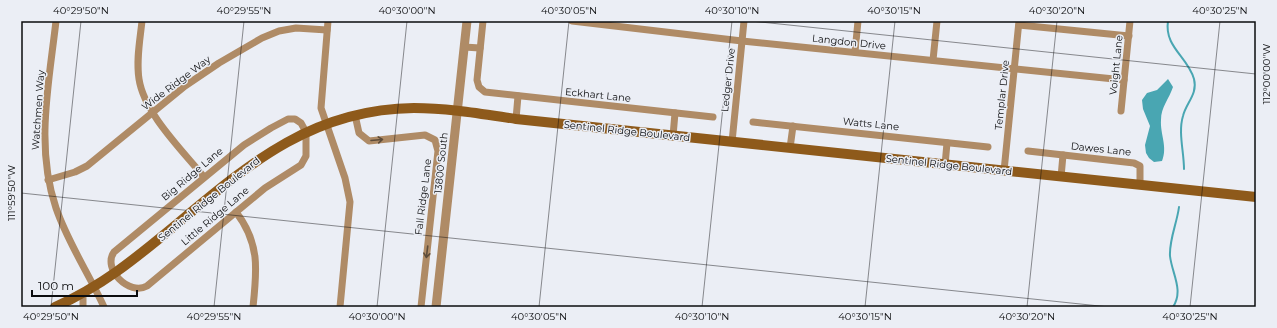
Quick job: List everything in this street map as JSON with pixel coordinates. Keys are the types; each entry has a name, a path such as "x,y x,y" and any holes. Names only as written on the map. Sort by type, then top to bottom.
{"main road":[{"name":"Sentinel Ridge Boulevard","path":"55,307 95,288 115,274 243,170 272,150 306,132 326,124 384,110 412,108 457,112 1256,197"}],"street":[{"name":"Watchmen Way","path":"56,21 44,130 44,153 48,180 61,220 104,307"},
{"path":"142,21 138,60 139,79 144,99 152,112 204,177"},
{"path":"328,21 320,98 321,108 345,178 349,197 340,307"},
{"name":"13800 South","path":"436,307 467,21"},
{"path":"464,47 480,48 483,21"},
{"name":"Langdon Drive","path":"572,21 742,41 1124,80"},
{"name":"Ledger Drive","path":"732,142 744,21"},
{"path":"855,52 858,21"},
{"path":"933,60 937,21"},
{"name":"Voight Lane","path":"1121,111 1130,21"},
{"path":"1019,23 1129,36"},
{"name":"Templar Drive","path":"1004,171 1019,23"},
{"name":"Wide Ridge Way","path":"48,180 74,172 87,166 152,112 202,74 270,34 296,28 327,30"},
{"name":"Eckhart Lane","path":"480,48 477,80 480,87 485,92 713,117"},
{"path":"516,119 518,96"},
{"path":"673,136 675,113"},
{"name":"Fall Ridge Lane","path":"355,116 359,133 369,141 425,135 435,140 438,151 420,307"},
{"name":"Big Ridge Lane","path":"115,274 111,269 110,262 114,252 244,144 285,121 292,119 304,125 306,132"},
{"name":"Watts Lane","path":"753,122 988,147"},
{"path":"790,148 793,126"},
{"name":"Little Ridge Lane","path":"115,274 134,287 144,288 272,183 301,165 306,156 306,132"},
{"path":"944,165 947,143"},
{"name":"Dawes Lane","path":"1028,151 1134,162 1140,166 1140,185"},
{"name":"Dawes Lane","path":"1061,177 1063,155"},
{"path":"236,212 247,229 255,248 256,276 253,307"},
{"path":"83,294 83,307"}],"water":[{"path":"1168,79 1173,87 1161,115 1164,156 1162,161 1154,162 1146,153 1145,145 1150,126 1143,109 1142,100 1147,93 1157,90"}],"waterway":[{"path":"1168,21 1170,38 1173,45 1191,71 1195,84 1193,94 1184,111 1181,129 1184,169"},
{"path":"1173,307 1176,301 1177,288 1171,263 1170,250 1179,207"}]}
